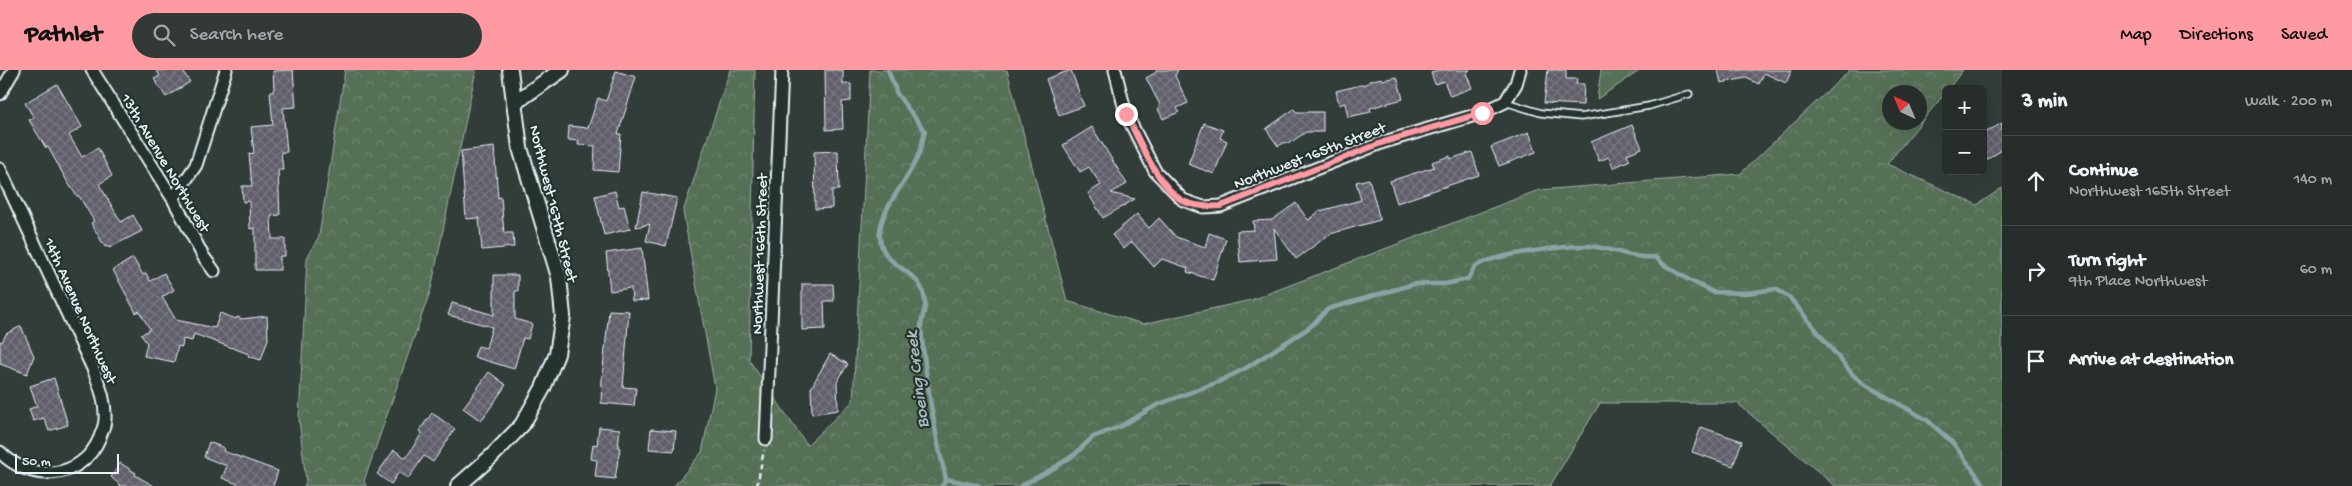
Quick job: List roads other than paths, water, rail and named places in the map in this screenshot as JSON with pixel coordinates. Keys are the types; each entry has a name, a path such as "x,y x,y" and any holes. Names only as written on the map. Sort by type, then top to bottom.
{"street":[{"path":"0,94 14,70"},
{"name":"13th Avenue Northwest","path":"92,70 173,199 202,256 214,271"},
{"path":"173,199 196,165 226,70"},
{"name":"Northwest 167th Street","path":"458,486 493,455 522,425 543,388 556,354 562,316 558,277 520,148 510,70"},
{"path":"514,103 562,70"},
{"name":"Northwest 166th Street","path":"766,439 782,70"},
{"name":"Northwest 165th Street","path":"1115,70 1126,114 1156,171 1183,200 1203,207 1221,206 1384,142 1482,113 1505,102"},
{"path":"1505,102 1516,84 1520,70"},
{"name":"14th Avenue Northwest","path":"0,170 94,371 104,398 106,418 105,426 95,449 81,463 65,472 47,475 24,470 10,462 0,452"}],"lane":[{"path":"1505,102 1541,113 1581,116 1650,106 1689,94"}],"waterway":[{"name":"Boeing Creek","path":"888,70 897,94 925,131 915,162 882,221 880,231 881,243 884,252 890,260 913,277 919,284 925,299 921,329 931,404 946,479 942,486"},
{"path":"1021,486 1074,455 1093,437 1119,427 1157,405 1218,382 1246,368 1310,327 1328,309 1414,284 1445,284 1468,279 1476,266 1499,258 1534,251 1586,246 1604,248 1640,257 1655,257 1689,280 1713,292 1747,293 1776,289 1790,298 1853,375 1864,384 1927,420 1952,442 1985,486"},
{"path":"946,479 980,486"}]}
